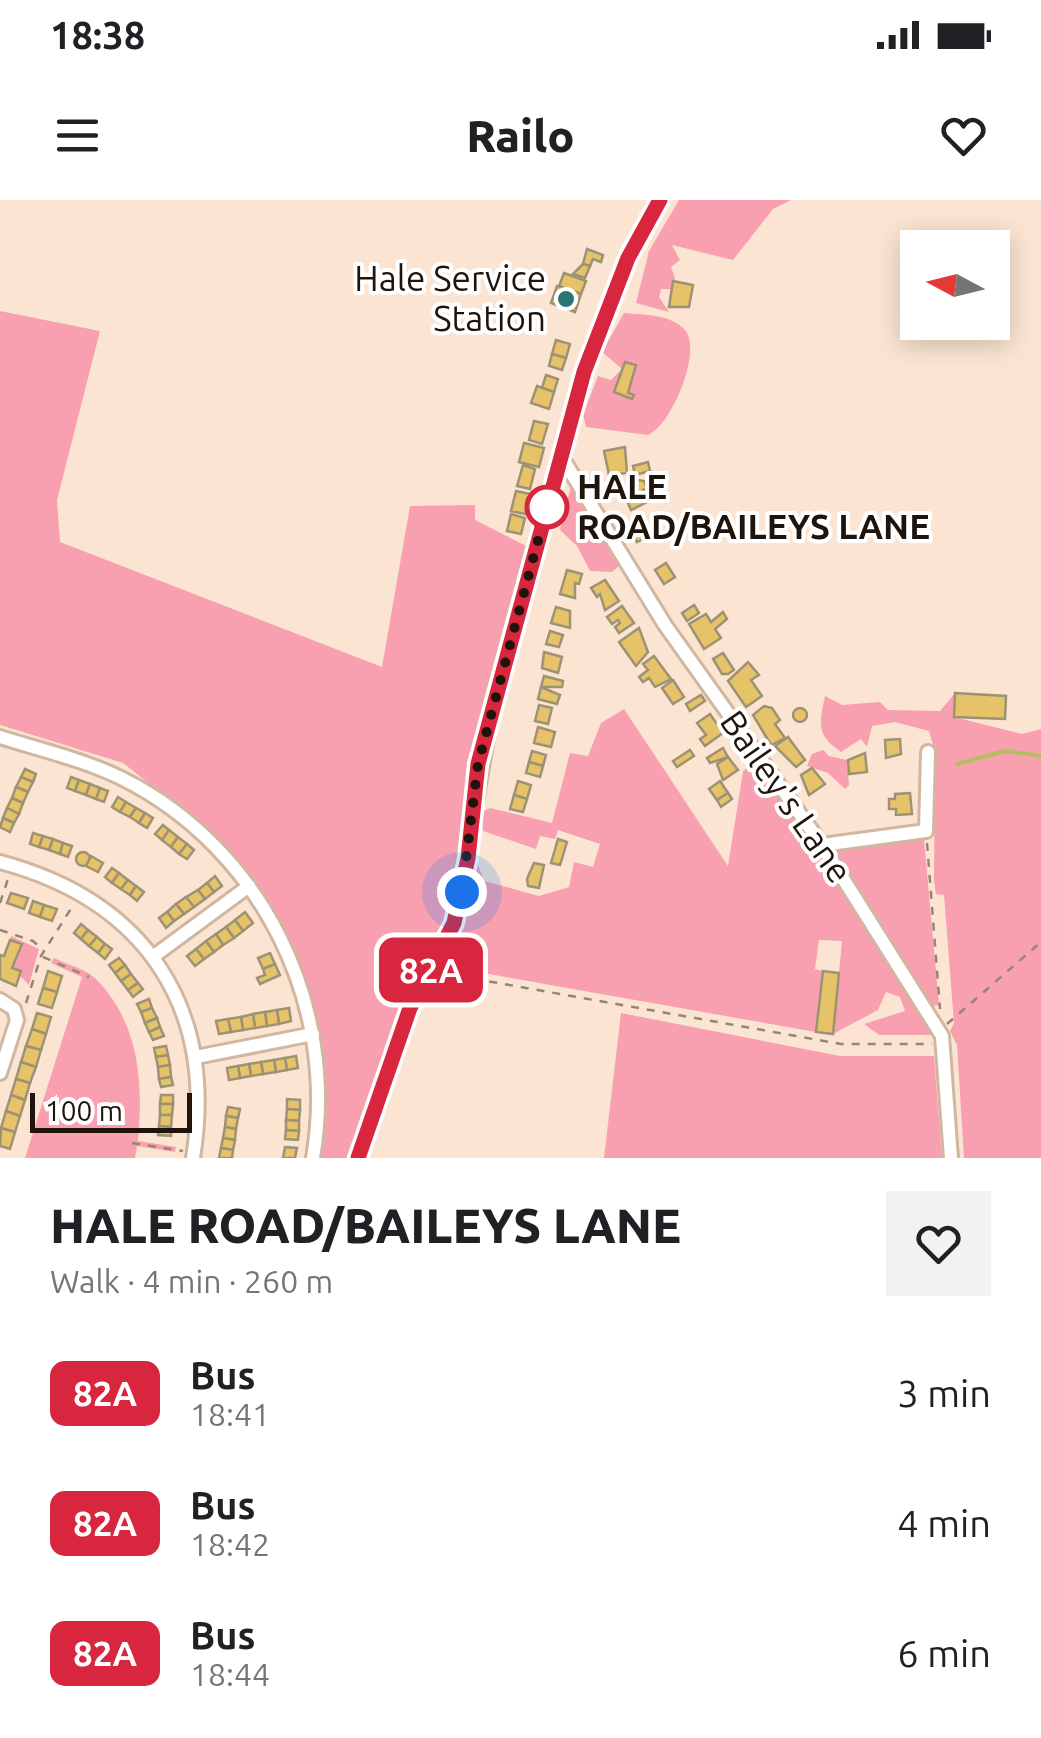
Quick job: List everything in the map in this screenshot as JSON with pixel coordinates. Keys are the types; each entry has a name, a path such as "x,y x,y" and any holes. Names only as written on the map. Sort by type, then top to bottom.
{"street":[{"path":"358,1158 410,1008 454,923 462,892 478,764 561,456 596,334 628,258 660,200"},
{"name":"Bailey's Lane","path":"561,456 665,624 822,845 942,1036 951,1158"},
{"path":"2,742 121,778 146,792 192,826 249,886 295,968 313,1034 318,1114 313,1158"},
{"path":"822,845 926,831 928,752"},
{"path":"6,864 81,893 116,918 154,956 180,1006 196,1057 199,1090 194,1156"},
{"path":"154,956 249,886"},
{"path":"0,1000 14,1009 17,1020 0,1073"},
{"path":"196,1057 313,1034"}],"path":[{"path":"926,831 940,1008"},
{"path":"0,903 6,864"},
{"path":"17,1020 43,954 81,893"},
{"path":"0,930 33,941 43,954 89,977"},
{"path":"430,970 840,1044 942,1036 1041,942"},
{"path":"132,1143 194,1156"}],"shaded area":[{"path":"679,200 791,200 773,209 733,260 672,245 680,260 671,267 675,278 671,289 661,289 659,297 669,312 636,303 649,251"},
{"path":"0,311 100,331 57,500 60,542 382,667 410,506 475,505 475,520 530,548 494,695 475,753 446,915 404,1005 352,1158 319,1158 322,1069 314,1011 296,956 252,882 166,797 123,763 0,725"},
{"path":"624,313 672,321 685,330 690,340 687,370 675,403 657,429 648,435 586,427 583,414 598,376 611,380 622,369 602,352"},
{"path":"571,486 621,564 612,572 590,571 577,546 560,530"},
{"path":"955,693 954,717 1022,734 1041,729 1041,1158 964,1158 957,1045 950,1031 954,1023 944,895 936,894 934,880 935,752 929,731 895,722 872,726 867,747 861,739 841,752 827,740 821,728 825,696 842,705 880,702 888,710 940,711"},
{"path":"624,709 728,866 743,771 757,760 931,1030 930,1035 879,1035 864,1024 905,1011 900,997 886,992 878,1010 833,1034 842,941 819,940 815,969 823,971 816,1032 460,969 446,963 471,898 477,862 484,881 539,896 569,887 574,862 593,867 600,844 558,830 555,839 540,836 536,849 483,831 482,812 490,808 552,823 570,753 588,756 601,723"},
{"path":"823,750 829,756 847,760 849,785 845,789 828,773 807,766 812,754"},
{"path":"924,839 939,1005 927,1007 835,855 836,851"},
{"path":"11,936 39,949 29,985 12,968 22,944 10,940"},
{"path":"54,958 92,975 111,996 130,1034 139,1076 138,1141 176,1147 175,1152 137,1146 135,1158 25,1158 82,977 51,963"},
{"path":"621,1013 840,1056 934,1056 942,1158 604,1158"}],"building":[{"path":"587,249 603,255 601,262 593,259 590,266 583,264"},
{"path":"583,264 590,266 585,278 573,274"},
{"path":"564,273 586,281 581,294 559,286"},
{"path":"673,281 693,285 689,307 669,307"},
{"name":"Hale Service Station","path":"557,286 581,294 575,312 551,303"},
{"path":"556,340 570,344 566,358 552,354"},
{"path":"552,354 566,358 562,370 549,366"},
{"path":"625,362 636,365 628,393 634,395 632,399 614,392"},
{"path":"546,375 558,379 554,392 542,388"},
{"path":"537,386 554,392 549,409 531,403"},
{"path":"534,421 548,424 542,444 529,440"},
{"path":"524,443 544,448 539,467 519,462"},
{"path":"625,447 627,473 609,475 604,451"},
{"path":"648,462 650,471 635,475 633,466"},
{"path":"523,465 535,469 530,489 517,486"},
{"path":"644,481 647,488 643,490 651,500 631,510 628,503 632,501 622,487"},
{"path":"516,491 530,494 525,514 511,511"},
{"path":"511,514 525,518 521,534 507,531"},
{"path":"640,523 647,537 637,542 630,529"},
{"path":"666,563 675,577 664,584 655,570"},
{"path":"567,570 582,574 579,584 575,583 575,598 560,594"},
{"path":"605,580 619,601 605,610 600,594 597,597 591,588"},
{"path":"694,605 699,613 687,621 682,613"},
{"path":"622,606 634,623 619,633 615,627 620,623 618,620 612,624 607,617"},
{"path":"556,607 570,611 570,628 551,623"},
{"path":"723,612 727,619 715,629 721,638 704,649 689,624 706,614 711,622"},
{"path":"639,628 648,652 636,666 619,642"},
{"path":"550,631 563,635 559,647 546,644"},
{"path":"544,652 562,657 558,673 542,668"},
{"path":"723,653 734,670 728,674 722,674 713,659"},
{"path":"654,656 671,679 655,687 649,678 643,682 639,677 648,670 643,664"},
{"path":"748,662 759,675 751,680 762,696 746,707 728,681"},
{"path":"544,676 563,681 562,687 541,687"},
{"path":"673,680 684,697 673,704 662,688"},
{"path":"541,687 560,695 557,704 538,699"},
{"path":"955,693 1006,696 1005,719 954,717"},
{"path":"701,695 705,701 690,711 686,704"},
{"path":"539,705 552,708 548,724 535,721"},
{"path":"764,706 772,708 780,720 775,724 785,738 771,745 753,715"},
{"path":"800,708 807,715 800,722 793,715"},
{"path":"710,714 723,733 705,746 700,739 706,735 697,723"},
{"path":"538,727 555,732 551,747 534,743"},
{"path":"788,737 805,760 796,767 775,746"},
{"path":"900,739 901,754 886,758 885,740"},
{"path":"723,748 728,757 710,763 707,758"},
{"path":"690,750 694,756 677,767 673,761"},
{"path":"532,751 546,755 543,766 529,762"},
{"path":"865,753 867,772 849,774 848,760"},
{"path":"728,757 738,770 723,780 717,764"},
{"path":"529,762 543,766 540,777 526,773"},
{"path":"812,768 825,784 809,795 801,775"},
{"path":"25,769 36,774 33,782 21,777"},
{"path":"21,777 33,782 28,792 16,787"},
{"path":"71,777 79,780 75,791 67,788"},
{"path":"79,780 90,784 86,795 75,791"},
{"path":"518,781 531,785 527,799 514,795"},
{"path":"720,781 728,793 717,800 709,789"},
{"path":"90,784 100,788 96,799 86,795"},
{"path":"16,787 28,792 23,803 12,798"},
{"path":"100,788 108,791 104,802 96,799"},
{"path":"728,793 732,799 721,807 717,800"},
{"path":"910,793 912,814 896,815 896,809 889,809 889,799 895,799 895,794"},
{"path":"514,795 527,799 523,812 510,809"},
{"path":"118,797 126,802 120,812 112,807"},
{"path":"12,798 23,803 19,814 7,808"},
{"path":"126,802 136,808 130,817 120,812"},
{"path":"7,808 19,814 14,823 3,818"},
{"path":"136,808 145,813 139,823 130,817"},
{"path":"145,813 153,818 147,828 139,823"},
{"path":"3,818 14,823 10,832 0,827"},
{"path":"163,825 169,830 162,840 155,834"},
{"path":"169,830 178,837 171,847 162,840"},
{"path":"33,833 43,836 39,847 30,844"},
{"path":"43,836 53,839 49,850 39,847"},
{"path":"178,837 187,844 179,854 171,847"},
{"path":"53,839 63,843 60,854 49,850"},
{"path":"558,839 567,842 560,865 551,863"},
{"path":"63,843 72,846 68,857 60,854"},
{"path":"187,844 194,850 187,859 179,854"},
{"path":"83,852 90,859 83,866 76,859"},
{"path":"91,856 103,863 98,872 86,866"},
{"path":"534,863 544,865 539,888 528,886"},
{"path":"112,868 119,873 112,883 105,877"},
{"path":"119,873 128,880 121,889 112,883"},
{"path":"215,876 222,886 214,892 207,883"},
{"path":"128,880 136,886 130,895 121,889"},
{"path":"207,883 214,892 205,899 198,890"},
{"path":"136,886 144,892 137,901 130,895"},
{"path":"198,890 205,899 194,907 186,897"},
{"path":"11,893 28,898 24,909 7,903"},
{"path":"186,897 194,907 184,914 176,904"},
{"path":"33,901 44,905 40,917 29,913"},
{"path":"176,904 184,914 174,921 167,912"},
{"path":"44,905 57,909 52,921 40,917"},
{"path":"167,912 174,921 166,928 159,918"},
{"path":"245,912 253,923 243,931 235,920"},
{"path":"235,920 243,931 234,938 226,927"},
{"path":"81,924 88,930 81,939 74,933"},
{"path":"226,927 234,938 223,945 216,934"},
{"path":"88,930 97,937 89,946 81,939"},
{"path":"216,934 223,945 214,952 206,941"},
{"path":"97,937 105,944 98,953 89,946"},
{"path":"10,940 22,944 12,968 21,971 16,986 0,979 0,955 4,956"},
{"path":"206,941 214,952 204,959 196,949"},
{"path":"105,944 112,949 105,959 98,953"},
{"path":"196,949 204,959 195,966 187,956"},
{"path":"270,953 275,964 263,969 258,958"},
{"path":"119,958 125,965 115,973 109,965"},
{"path":"275,964 280,975 260,984 257,978 265,975 263,969"},
{"path":"125,965 131,974 121,981 115,973"},
{"path":"48,971 62,976 57,992 43,988"},
{"path":"823,971 839,973 833,1034 816,1032"},
{"path":"131,974 138,983 128,990 121,981"},
{"path":"138,983 143,989 133,997 128,990"},
{"path":"43,988 57,992 52,1008 38,1004"},
{"path":"149,999 152,1008 141,1012 137,1004"},
{"path":"152,1008 157,1018 145,1023 141,1012"},
{"path":"289,1008 291,1021 279,1024 277,1010"},
{"path":"277,1010 279,1024 267,1026 265,1012"},
{"path":"265,1012 267,1026 255,1028 253,1014"},
{"path":"37,1013 51,1017 46,1034 32,1029"},
{"path":"253,1014 255,1028 243,1030 241,1017"},
{"path":"241,1017 243,1030 231,1032 228,1019"},
{"path":"157,1018 160,1027 149,1032 145,1023"},
{"path":"228,1019 231,1032 219,1034 216,1021"},
{"path":"160,1027 164,1036 153,1040 149,1032"},
{"path":"32,1029 46,1034 41,1050 26,1046"},
{"path":"26,1046 41,1050 36,1067 21,1062"},
{"path":"166,1046 168,1055 156,1057 154,1048"},
{"path":"168,1055 170,1065 158,1067 156,1057"},
{"path":"296,1056 298,1068 287,1070 285,1058"},
{"path":"285,1058 287,1070 276,1072 274,1060"},
{"path":"274,1060 276,1072 263,1074 261,1062"},
{"path":"21,1062 36,1067 30,1083 16,1079"},
{"path":"261,1062 263,1074 251,1076 249,1064"},
{"path":"249,1064 251,1076 240,1078 238,1066"},
{"path":"170,1065 171,1077 159,1079 158,1067"},
{"path":"238,1066 240,1078 229,1080 227,1068"},
{"path":"171,1077 173,1085 161,1087 159,1079"},
{"path":"16,1079 30,1083 25,1100 11,1095"},
{"path":"11,1095 25,1100 20,1116 6,1111"},
{"path":"161,1095 173,1095 173,1104 160,1104"},
{"path":"287,1099 300,1100 300,1110 287,1109"},
{"path":"160,1104 173,1104 172,1115 160,1115"},
{"path":"228,1107 240,1109 238,1118 226,1116"},
{"path":"287,1109 300,1110 299,1121 286,1120"},
{"path":"6,1111 20,1116 15,1132 1,1128"},
{"path":"160,1115 172,1115 171,1127 159,1126"},
{"path":"226,1116 238,1118 236,1129 225,1127"},
{"path":"286,1120 299,1121 299,1131 286,1130"},
{"path":"159,1126 171,1127 171,1136 158,1135"},
{"path":"225,1127 236,1129 235,1140 223,1138"},
{"path":"1,1128 15,1132 10,1149 0,1146"},
{"path":"286,1130 299,1131 298,1140 285,1139"},
{"path":"223,1138 235,1140 233,1150 221,1148"},
{"path":"285,1147 297,1148 295,1158 283,1158"},
{"path":"221,1148 233,1150 232,1158 219,1158"}],"waterway":[{"path":"957,764 1005,751 1041,756"}],"bus line":[{"name":"82A","path":"358,1158 410,1008 454,923 468,858 478,764 492,704 584,372 628,258 660,200"}],"place":[{"name":"Hale Service Station","path":"566,299"},
{"name":"HALE ROAD/BAILEYS LANE","path":"547,507"}],"route":[{"path":"462,892 478,764 551,492 547,507"}]}
